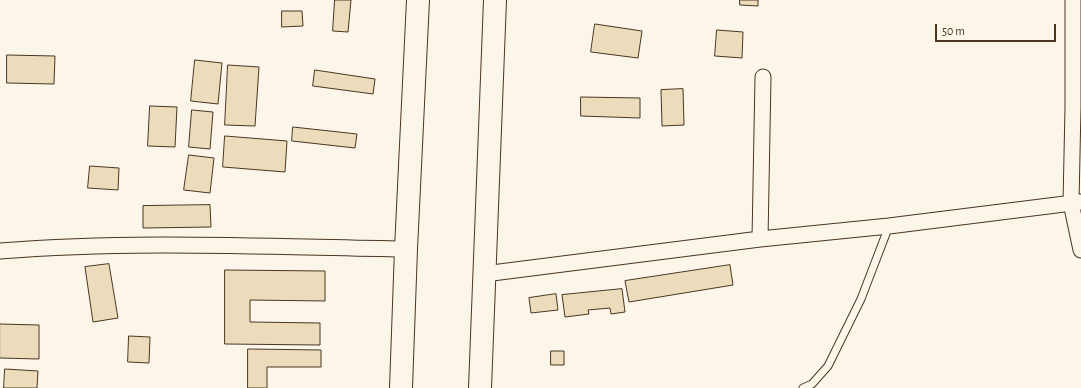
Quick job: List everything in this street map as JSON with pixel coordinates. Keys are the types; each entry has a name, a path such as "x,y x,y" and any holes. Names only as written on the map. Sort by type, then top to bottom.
{"highway":[{"path":"401,388 418,0"},
{"path":"480,388 495,0"}],"street":[{"path":"1073,0 1073,107 1076,202 1081,250"},
{"path":"760,239 763,77"},
{"path":"484,274 760,239 889,226 1076,202"},
{"path":"0,251 41,248 170,245 406,249"}],"lane":[{"path":"803,388 812,384 828,366 861,299 889,226"}],"building":[{"path":"335,0 351,0 348,32 333,31"},
{"path":"740,0 758,0 758,6 740,5"},
{"path":"282,11 302,11 303,26 282,27"},
{"path":"595,24 642,31 638,58 591,52"},
{"path":"717,30 743,32 742,58 715,56"},
{"path":"7,55 55,56 54,84 7,83"},
{"path":"195,60 222,63 218,104 191,101"},
{"path":"228,65 259,67 255,126 225,125"},
{"path":"315,70 375,79 373,94 313,86"},
{"path":"683,89 684,125 662,126 661,90"},
{"path":"581,97 640,98 640,118 581,116"},
{"path":"150,106 177,107 175,147 148,146"},
{"path":"192,110 213,112 210,149 189,147"},
{"path":"293,127 357,134 355,148 292,141"},
{"path":"225,136 287,141 285,172 223,167"},
{"path":"189,155 214,158 210,193 184,190"},
{"path":"90,166 119,168 118,190 88,188"},
{"path":"210,205 211,227 143,228 143,206"},
{"path":"109,264 118,318 93,322 85,267"},
{"path":"730,265 733,285 629,302 625,281"},
{"path":"225,270 325,271 325,301 250,300 250,322 320,323 320,345 225,344"},
{"path":"622,289 625,312 611,314 610,308 588,310 589,314 565,317 562,295"},
{"path":"556,294 558,310 531,313 529,298"},
{"path":"0,324 39,325 39,359 0,358"},
{"path":"129,336 150,337 149,363 128,362"},
{"path":"248,349 321,350 321,367 267,367 267,388 248,388"},
{"path":"551,351 564,351 564,365 551,365"},
{"path":"5,369 38,371 37,388 4,388"}]}
